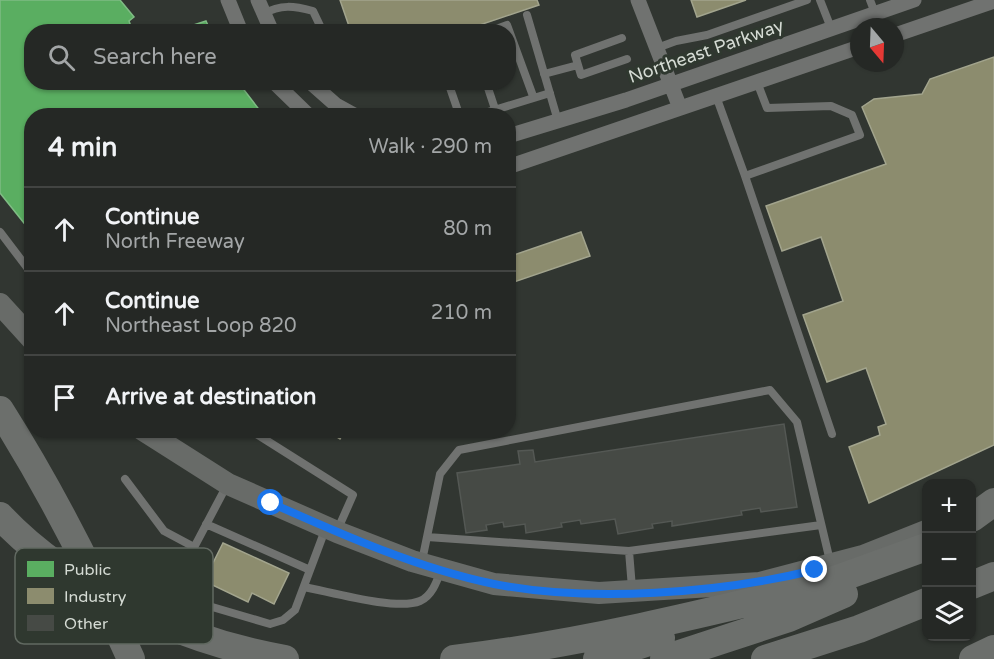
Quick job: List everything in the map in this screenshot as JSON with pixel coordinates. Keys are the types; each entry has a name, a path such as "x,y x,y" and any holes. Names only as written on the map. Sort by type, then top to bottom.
{"highway":[{"path":"0,410 56,500 80,548"},
{"path":"976,515 994,502"},
{"path":"0,516 36,548"},
{"path":"976,529 994,522"},
{"path":"454,659 566,642 706,613 922,548"},
{"path":"664,659 789,618 851,591 922,550"},
{"path":"597,659 828,575"},
{"path":"976,583 994,576"},
{"path":"765,659 859,629 922,604"},
{"path":"213,642 285,659"},
{"path":"124,644 131,659"},
{"path":"973,659 994,649"}],"main road":[{"path":"0,304 24,330"},
{"path":"156,438 228,484 331,530 425,564 495,584 599,593 760,583 828,575 922,533"},
{"path":"976,509 994,502"}],"street":[{"path":"228,0 238,24"},
{"path":"638,0 680,108"},
{"name":"Northeast Parkway","path":"516,134 672,84 831,28 872,7 915,0"},
{"path":"904,32 989,1"},
{"path":"260,7 268,24"},
{"path":"516,164 850,50"},
{"path":"282,90 301,108"},
{"path":"316,90 330,108"}],"lane":[{"path":"657,48 676,41 707,35 807,0"},
{"path":"820,0 831,28"},
{"path":"260,7 295,6 313,10 319,24"},
{"path":"527,15 558,122"},
{"path":"622,38 575,55 581,75 627,59"},
{"path":"516,50 533,96"},
{"path":"544,74 578,65"},
{"path":"745,176 860,135 852,114 831,106 767,108 757,82"},
{"path":"451,90 457,108"},
{"path":"489,90 495,108"},
{"path":"498,108 533,96 550,93"},
{"path":"716,96 832,434"},
{"path":"0,232 24,264"},
{"path":"304,587 403,606 423,600 434,587 425,564 427,537 440,474 459,450 770,390 797,422 821,525 828,575"},
{"path":"213,607 270,624 283,620 295,610 310,570 353,495 263,438"},
{"path":"125,479 165,531 194,547 228,484"},
{"path":"206,524 310,570"},
{"path":"427,537 629,550 821,525"},
{"path":"629,550 632,592"}],"building: Public":[{"path":"0,0 120,0 134,17 129,21 130,24 24,24 24,90 244,90 258,108 24,108 24,223 0,193"}],"building: Industry":[{"path":"340,0 537,0 539,5 483,24 348,24"},
{"path":"691,0 746,0 697,17"},
{"path":"994,57 994,445 869,503 849,447 880,435 878,427 886,424 866,368 827,382 803,315 843,301 821,237 782,251 766,206 886,164 862,107 874,99 922,94 930,79"},
{"path":"581,232 590,256 516,281 516,254"},
{"path":"223,543 289,573 274,604 252,593 248,602 213,585 213,563"}],"building: Other":[{"path":"784,424 797,507 761,512 760,508 741,511 742,515 672,526 672,521 652,524 653,528 618,534 615,519 581,524 580,520 561,523 562,527 526,533 525,524 504,527 503,522 486,525 487,530 466,533 457,473 520,464 518,451 533,450 535,462"}],"route":[{"path":"271,503 412,561 495,584 599,593 654,592 760,583 815,570"}]}
